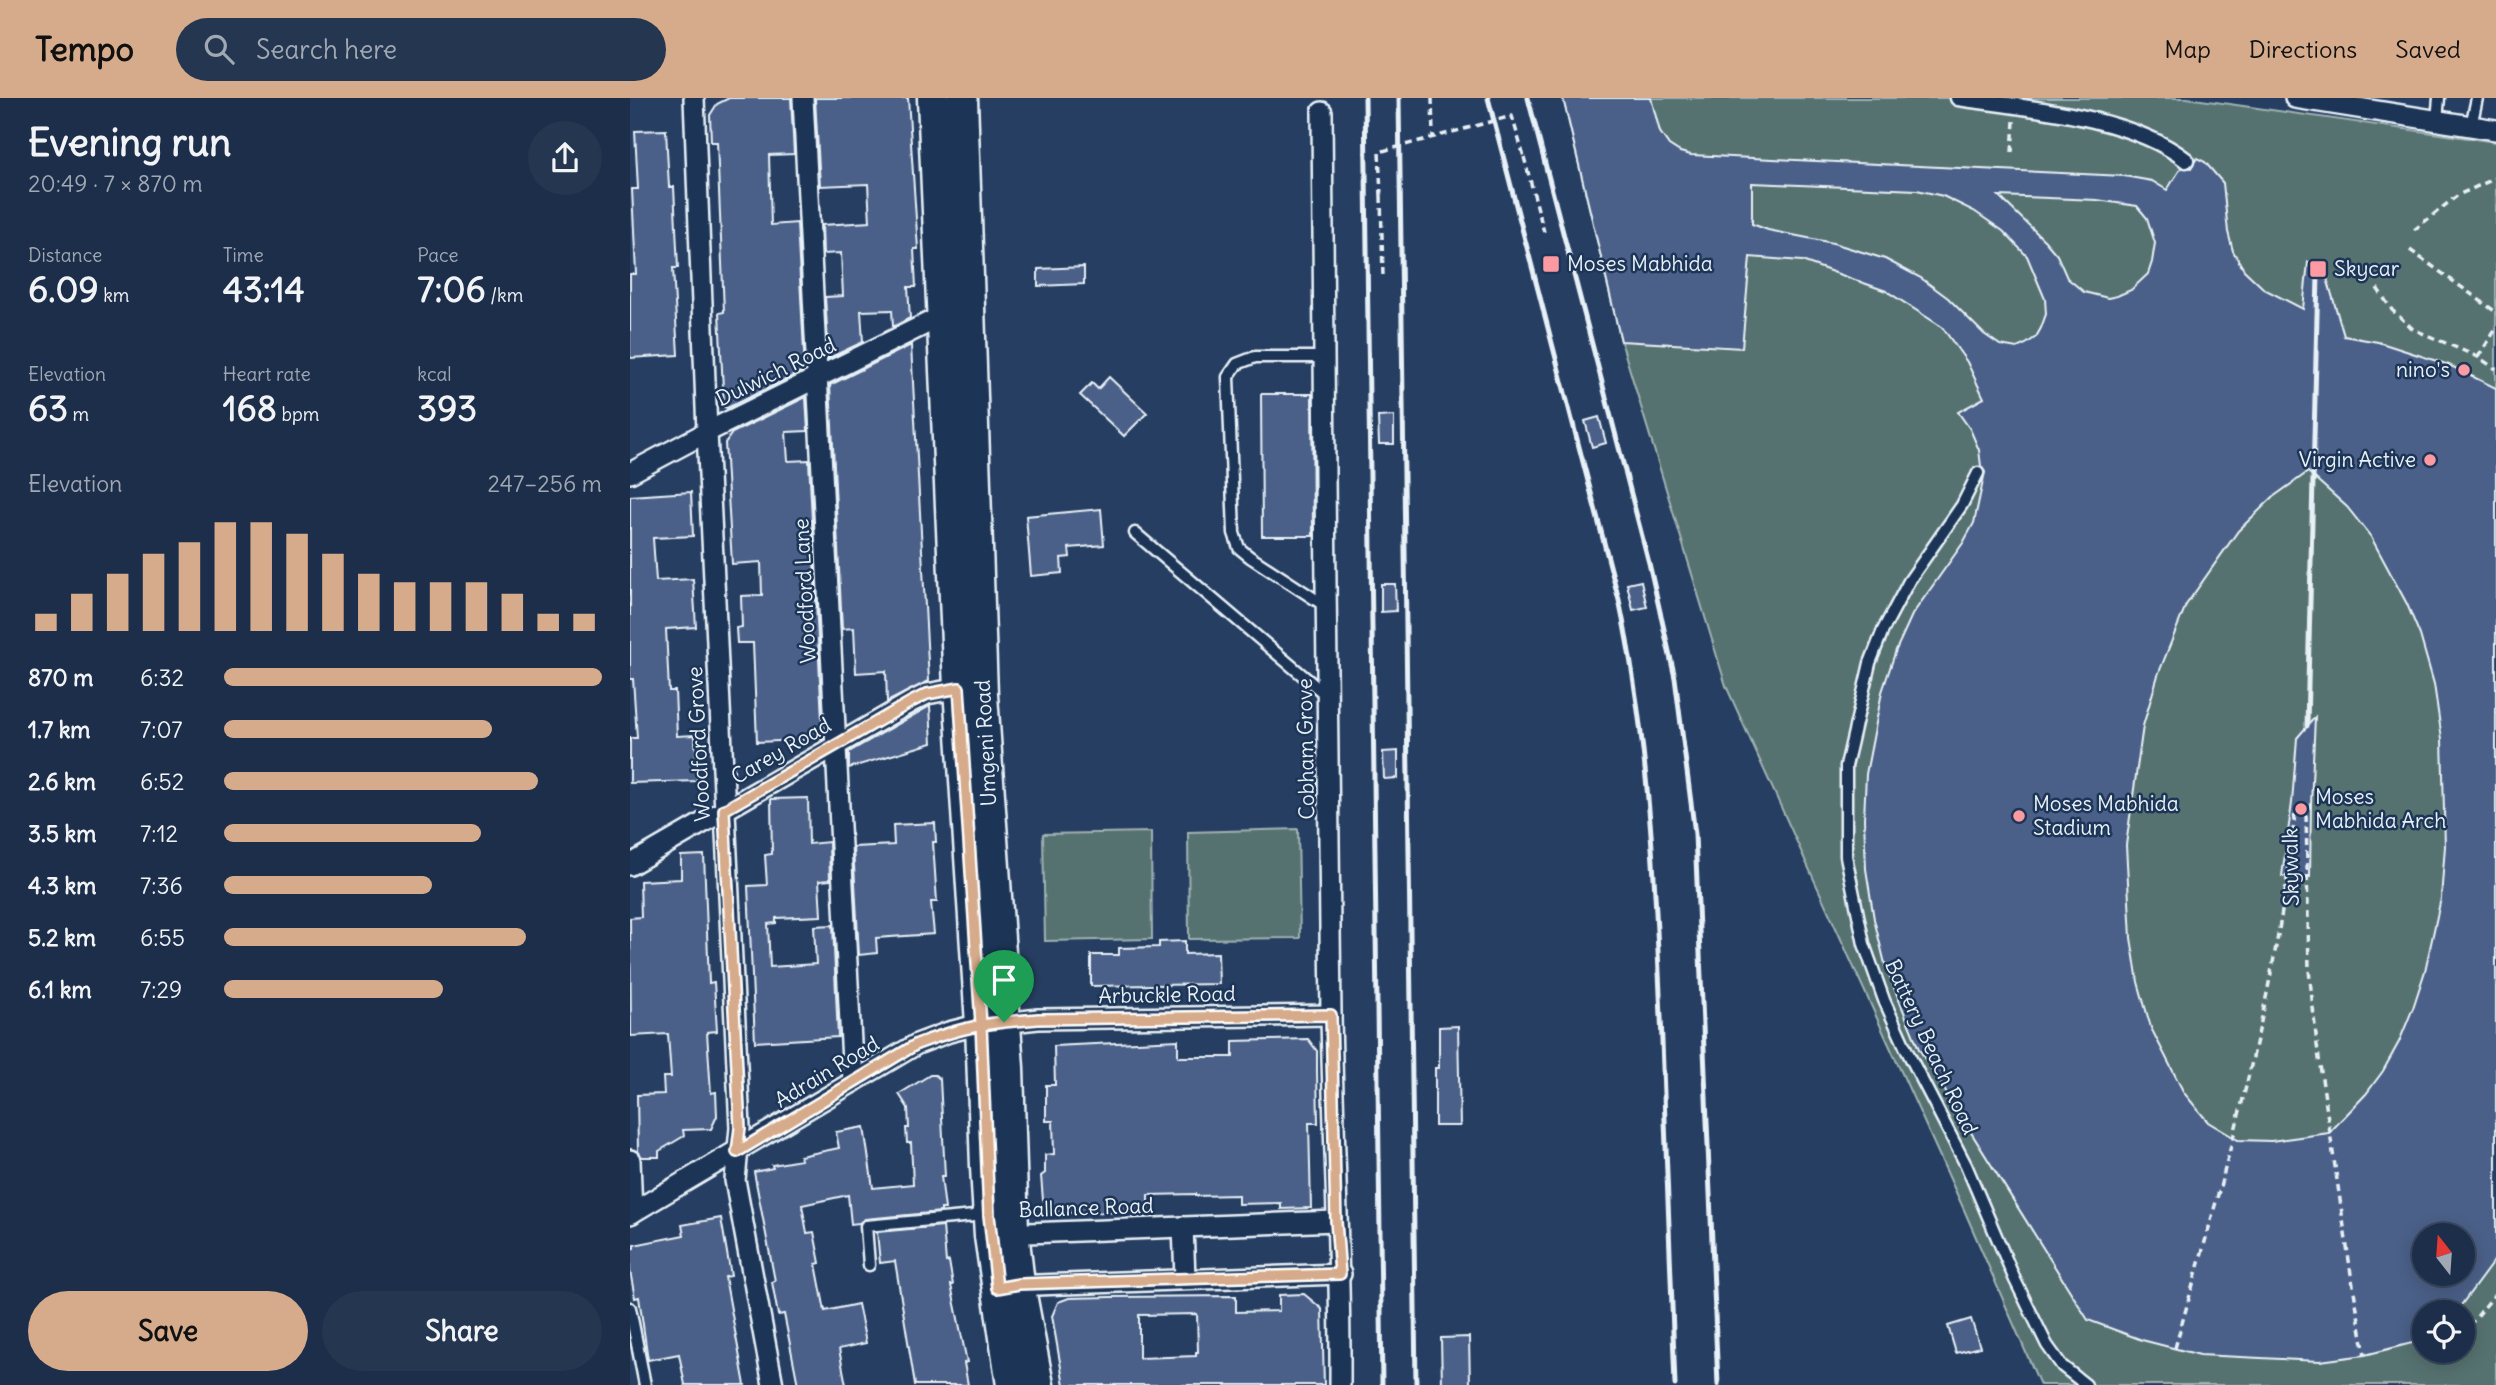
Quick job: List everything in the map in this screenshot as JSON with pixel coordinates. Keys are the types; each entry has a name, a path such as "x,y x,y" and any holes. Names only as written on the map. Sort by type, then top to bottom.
{"main road":[{"name":"Umgeni Road","path":"933,98 959,688 993,1023"},
{"name":"Umgeni Road","path":"962,98 993,1023 997,1227 1008,1286 1038,1385"},
{"name":"Umgeni Road","path":"1008,1286 1012,1385"}],"street":[{"name":"Woodford Lane","path":"803,98 853,1082"},
{"path":"1958,98 2077,117 2120,128 2165,147 2186,160"},
{"path":"2295,98 2496,130"},
{"name":"Woodford Grove","path":"697,99 707,432 740,1128 735,1180 773,1385"},
{"name":"Cobham Grove","path":"1322,112 1331,1015 1336,1221 1340,1274 1340,1385"},
{"name":"Dulwich Road","path":"630,473 818,376 944,315"},
{"name":"Carey Road","path":"630,865 927,694 959,688"},
{"name":"Arbuckle Road","path":"993,1023 1038,1019 1331,1015"},
{"name":"Adrain Road","path":"631,1213 917,1044 949,1031 993,1023"},
{"path":"630,1160 631,1213"},
{"name":"Ballance Road","path":"997,1227 1183,1227 1336,1221"},
{"name":"Ballance Road","path":"1183,1227 1185,1278"},
{"path":"1008,1286 1340,1274"}],"lane":[{"path":"2437,120 2439,98"},
{"path":"2471,125 2477,98"},
{"path":"1325,357 1255,358 1237,364 1228,377 1234,533 1240,548 1327,607"},
{"name":"Battery Beach Road","path":"1978,473 1962,505 1909,581 1883,630 1870,663 1846,766 1846,856 1864,944 1890,1013 1966,1165 2015,1280 2047,1346 2062,1366 2086,1385"},
{"path":"1135,533 1328,697"},
{"path":"869,1265 866,1226 997,1227"},
{"path":"630,1308 645,1385"}],"path":[{"path":"1432,98 1433,137"},
{"path":"2012,152 2015,106"},
{"path":"1382,277 1379,152 1433,137 1512,116 1544,232"},
{"path":"2414,230 2458,195 2496,178"},
{"path":"2410,250 2496,312"},
{"path":"2377,288 2392,310 2413,329 2478,357 2496,369"},
{"path":"2478,357 2496,328"},
{"name":"Skywalk","path":"2175,1348 2218,1199 2257,1046 2283,901 2295,811 2306,812 2309,970 2315,1032 2365,1355"},
{"path":"2475,1319 2496,1293"}],"green space":[{"path":"1563,98 2187,98 2496,142 2496,1385 2040,1385 1965,1212 1726,686 1621,341"},
{"path":"1298,829 1300,938 1189,939 1188,832"},
{"path":"1151,832 1152,939 1045,941 1043,834"}],"building":[{"path":"729,98 791,98 794,154 769,155 771,225 797,223 805,370 727,408 724,407 719,313 724,312 717,142 711,142 710,115 717,104"},
{"path":"815,98 908,98 918,249 914,249 916,287 908,287 910,318 893,327 892,310 861,311 863,342 829,358 825,297 843,296 841,253 823,254 822,225 870,222 868,184 820,186"},
{"path":"1563,98 1651,98 1660,132 1669,145 1691,155 2124,176 2152,181 2167,190 2181,168 2191,168 2197,158 2205,162 2223,183 2228,232 2233,251 2244,270 2264,289 2303,309 2308,262 2327,263 2327,278 2344,336 2378,342 2449,365 2496,388 2496,1258 2465,1300 2412,1300 2412,1343 2365,1355 2320,1361 2200,1355 2142,1340 2088,1320 1919,1049 1886,968 1866,869 1866,774 1882,692 1896,650 1912,615 1974,523 1985,472 1970,429 1958,412 1984,398 1967,362 1942,327 1886,291 1802,261 1750,257 1742,348 1621,341","holes":["1752,183 1917,190 1943,196 1974,211 2003,231 2027,256 2045,299 2046,314 2041,328 2036,337 2017,348 2000,345 1984,334 1948,298 1921,278 1885,259 1833,243 1768,230 1752,224","1999,196 2097,200 2137,206 2147,218 2155,243 2148,274 2131,290 2117,296 2108,298 2084,292 2067,278 2057,255 2045,241","2308,472 2347,507 2371,537 2407,604 2420,635 2434,684 2442,739 2445,846 2441,898 2425,971 2413,1008 2399,1042 2366,1094 2329,1133 2271,1141 2238,1140 2208,1122 2184,1093 2151,1028 2138,982 2131,938 2126,845 2143,726 2158,675 2186,605 2238,531 2273,497"]},
{"path":"666,130 669,187 674,187 678,268 673,268 678,355 630,358 630,274 636,274 632,189 638,189 635,131"},
{"path":"1084,267 1084,284 1038,286 1038,269"},
{"path":"911,345 929,681 887,702 886,671 856,673 854,628 842,629 830,385"},
{"path":"1109,377 1147,413 1124,436 1080,395 1092,383 1098,389"},
{"path":"1261,394 1312,394 1313,536 1262,536"},
{"path":"806,397 808,431 786,432 788,461 809,460 823,739 757,742 753,643 737,643 736,628 742,627 741,596 762,595 761,562 732,564 725,443 732,433"},
{"path":"1394,416 1394,444 1379,444 1378,417"},
{"path":"1599,417 1606,443 1592,447 1585,421"},
{"path":"691,492 693,536 653,538 656,581 693,579 696,627 666,629 669,691 675,691 677,736 695,735 697,781 630,783 630,738 637,738 633,679 630,679 630,496"},
{"path":"1101,509 1104,545 1069,548 1070,557 1061,558 1062,573 1031,576 1026,516"},
{"path":"1641,581 1647,607 1633,610 1627,584"},
{"path":"1381,584 1395,584 1396,611 1381,612"},
{"path":"930,706 932,743 849,768 849,752"},
{"path":"2315,717 2310,877 2282,876 2297,738"},
{"path":"1398,751 1398,778 1384,779 1383,752"},
{"path":"808,798 809,844 829,842 830,880 819,881 821,916 776,918 776,923 768,924 770,967 816,964 814,926 833,925 838,1037 755,1042 748,886 767,885 765,855 772,854 771,799"},
{"path":"935,823 936,842 933,842 937,902 931,902 934,934 876,938 877,953 859,955 853,847 894,845 893,825"},
{"path":"704,855 709,983 714,982 717,1031 707,1032 711,1093 716,1092 717,1116 711,1129 683,1130 684,1136 659,1151 659,1157 642,1157 638,1151 637,1095 664,1094 663,1077 671,1077 668,1034 631,1036 630,918 641,917 640,881 681,879 681,856"},
{"path":"1185,941 1185,954 1218,953 1219,984 1091,986 1091,955 1119,955 1119,948 1159,947 1159,942"},
{"path":"1458,1026 1460,1126 1435,1126 1435,1068 1439,1068 1439,1027"},
{"path":"1308,1039 1317,1051 1318,1123 1309,1123 1311,1208 1281,1209 1281,1203 1238,1204 1238,1195 1195,1194 1148,1195 1148,1212 1060,1213 1043,1200 1041,1176 1045,1173 1045,1155 1054,1154 1053,1121 1046,1121 1046,1085 1055,1085 1054,1046 1178,1040 1178,1057 1233,1057 1233,1041"},
{"path":"930,1075 940,1079 945,1176 941,1176 945,1209 941,1209 941,1212 865,1219 851,1224 848,1195 802,1205 807,1233 814,1232 820,1263 816,1264 825,1311 858,1304 866,1343 839,1349 846,1385 798,1385 784,1314 778,1315 772,1282 775,1281 754,1172 773,1168 772,1165 801,1160 800,1156 839,1148 836,1132 864,1127 873,1188 913,1184 911,1143 907,1143 906,1128 909,1128 908,1108 899,1094"},
{"path":"721,1218 731,1276 725,1277 745,1385 685,1385 679,1354 648,1360 639,1297 635,1298 630,1271 630,1249 634,1248 634,1245 684,1235 682,1225"},
{"path":"943,1226 946,1262 949,1261 951,1285 967,1362 964,1363 968,1385 915,1385 895,1261 880,1263 877,1232"},
{"path":"1304,1294 1322,1309 1324,1385 1064,1385 1052,1316 1058,1302 1069,1298 1236,1296 1236,1312 1279,1311 1279,1295","holes":["1197,1314 1196,1356 1139,1358 1139,1315"]},
{"path":"1971,1319 1980,1347 1956,1353 1948,1326"},
{"path":"1469,1337 1470,1385 1442,1385 1441,1338"}],"railway":[{"path":"1365,98 1382,1385"},
{"path":"1399,98 1416,1385"},
{"path":"1488,98 1619,600 1638,710 1650,820 1657,930 1675,1385"},
{"path":"1528,98 1649,563 1675,678 1695,834 1718,1385"},
{"path":"2307,726 2318,274"}],"place":[{"name":"Moses Mabhida","path":"1551,264"},
{"name":"Skycar","path":"2318,269"},
{"name":"nino's","path":"2464,370"},
{"name":"Virgin Active","path":"2430,460"},
{"name":"Moses Mabhida Arch","path":"2301,809"},
{"name":"Moses Mabhida Stadium","path":"2019,816"}],"route":[{"path":"1004,1022 981,1024 949,1031 917,1044 737,1152 740,1128 724,810 911,702 927,694 959,688 981,1024 990,1236 997,1288 1019,1284 1340,1274 1336,1221 1331,1015 1038,1019 1004,1022"}]}
